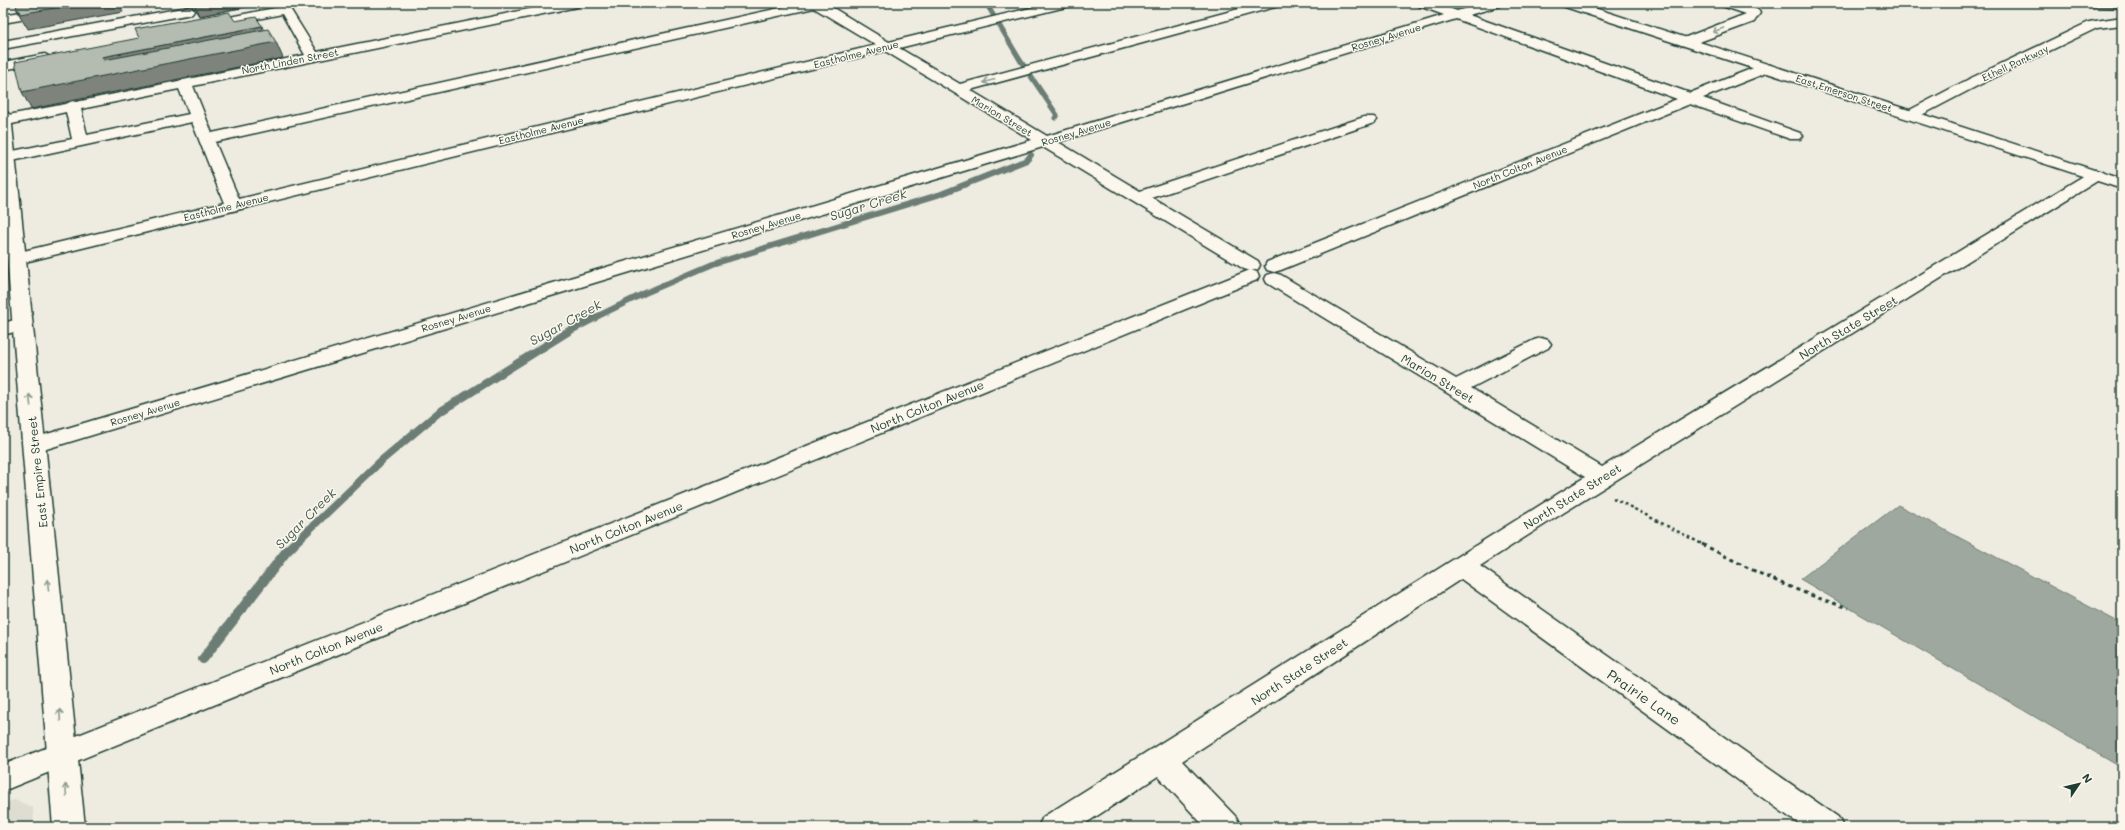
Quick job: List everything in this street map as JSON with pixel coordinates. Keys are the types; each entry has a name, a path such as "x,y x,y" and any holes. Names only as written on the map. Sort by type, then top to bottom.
{"street":[{"path":"3,19 96,3"},
{"name":"North Linden Street","path":"4,135 72,106 577,3"},
{"path":"207,139 817,3"},
{"name":"Marion Street","path":"817,3 1138,197 1251,270"},
{"name":"Eastholme Avenue","path":"17,258 1066,3"},
{"path":"958,89 1275,3"},
{"path":"1422,3 1795,136"},
{"name":"Rosney Avenue","path":"35,445 1045,141 1496,3"},
{"name":"East Emerson Street","path":"1566,3 2122,184"},
{"path":"1686,42 1749,19 1754,13 1726,3"},
{"path":"3,45 188,10"},
{"path":"193,28 285,10 298,29 313,57"},
{"name":"Ethell Parkway","path":"1911,115 1974,82 2094,25 2122,21"},
{"path":"2094,25 2122,32"},
{"path":"3,66 54,56"},
{"name":"North Colton Avenue","path":"1274,272 1766,68"},
{"path":"184,83 196,117 207,139 233,205"},
{"path":"72,106 81,142"},
{"path":"4,135 81,142 196,117"},
{"path":"1138,197 1369,120"},
{"name":"East Empire Street","path":"4,135 17,258 12,327 35,445 69,827"},
{"name":"North State Street","path":"1054,827 1162,760 1461,566 1596,481 2096,175"},
{"path":"1251,270 1259,280 1274,272"},
{"name":"North Colton Avenue","path":"3,778 1251,270"},
{"name":"Marion Street","path":"1274,272 1455,388 1596,481"},
{"path":"1455,388 1541,344"},
{"name":"Prairie Lane","path":"1461,566 1827,827"},
{"path":"1162,760 1225,827"}],"path":[{"path":"1596,481 1771,580 1819,599 1849,608"}],"shaded area":[{"path":"1898,505 2122,624 2122,768 1800,579"},
{"path":"14,800 33,807 34,827 3,827 3,804"}],"building":[{"path":"16,3 83,3 20,14 19,10 17,10"},
{"path":"229,12 235,21 256,17 262,26 102,57 104,60 268,29 276,42 22,92 15,62 139,38 135,29"}],"waterway":[{"name":"Sugar Creek","path":"993,3 989,8 1020,60 1057,115 1055,118"},
{"name":"Sugar Creek","path":"2028,3 2122,7"},
{"name":"Sugar Creek","path":"593,318 645,293 713,264 941,194 1027,160 1031,155"},
{"name":"Sugar Creek","path":"293,545 382,460 438,413 569,331 593,318"},
{"name":"Sugar Creek","path":"203,659 293,545"}]}
